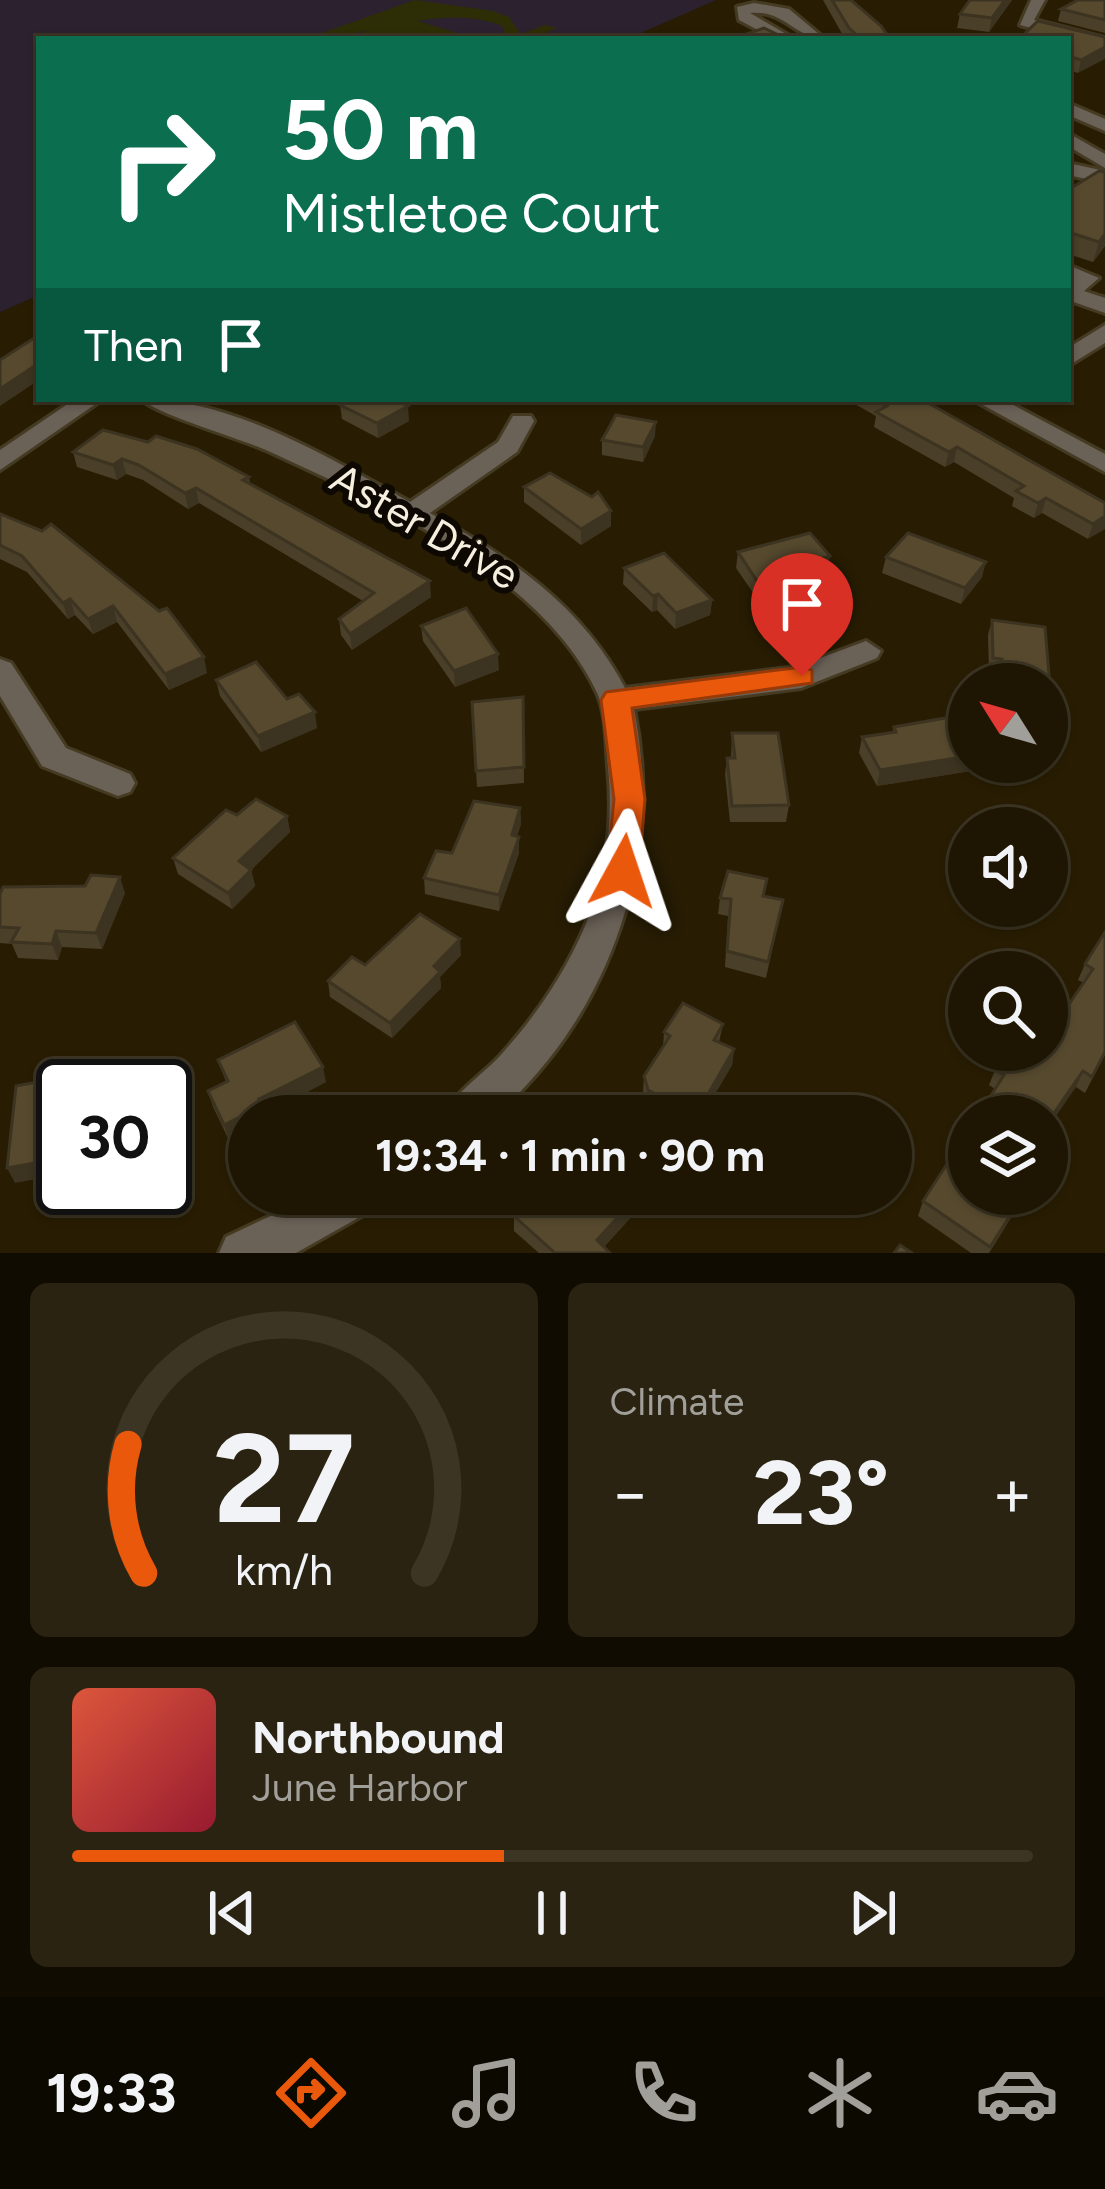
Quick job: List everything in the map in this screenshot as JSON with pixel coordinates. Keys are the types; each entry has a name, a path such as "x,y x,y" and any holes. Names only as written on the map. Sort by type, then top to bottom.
{"street":[{"path":"1025,36 1017,34 1039,0"},
{"path":"781,36 744,17 742,10 762,5 788,9 814,36"},
{"path":"1024,22 1105,43"},
{"path":"1071,48 1105,56"},
{"path":"1071,109 1105,98"},
{"path":"1071,109 1105,126"},
{"path":"1071,140 1105,162"},
{"path":"1071,170 1105,177"},
{"path":"1071,272 1088,278 1071,290"},
{"path":"1071,293 1105,306"},
{"path":"1071,356 1105,332"},
{"path":"0,462 87,402"},
{"name":"Aster Drive","path":"162,402 268,437 520,577 556,609 616,700 630,799 623,871 597,947 549,1024 484,1095"},
{"path":"991,402 1105,464"},
{"path":"411,514 508,447 522,421"},
{"path":"616,700 802,676 866,651"},
{"path":"0,670 54,757 118,783"},
{"path":"242,1253 322,1215"}],"shaded area":[{"path":"0,0 716,0 634,36 36,36 36,296 0,312"},
{"path":"415,0 493,11 509,17 521,34 545,25 557,28 537,36 502,36 504,27 457,17 313,36"},
{"path":"405,17 467,36 353,36"}],"building":[{"path":"832,0 851,0 888,36 858,36"},
{"path":"970,0 1005,0 992,18 960,14"},
{"path":"1078,0 1105,0 1105,20 1061,9"},
{"path":"1038,21 1105,37 1105,47 1081,60 1071,57 1071,36 1022,36"},
{"path":"764,28 781,36 741,36"},
{"path":"1105,172 1105,234 1099,242 1071,233 1071,188"},
{"path":"36,337 36,365 0,389 0,360"},
{"path":"399,402 408,406 377,423 340,405"},
{"path":"880,402 926,402 1105,503 1105,516 1093,524 1046,498 1038,503 1016,491 1024,486 957,447 949,452 876,412 887,406"},
{"path":"616,415 656,422 643,447 602,440"},
{"path":"103,430 148,442 156,436 197,449 249,477 243,480 430,581 350,634 339,619 374,593 196,488 185,493 139,465 122,459 113,465 73,452"},
{"path":"550,473 592,497 598,492 611,511 581,529 524,487"},
{"path":"0,514 42,531 51,524 159,611 167,608 204,657 165,674 113,606 88,619 70,599 63,603 22,556 0,545"},
{"path":"810,533 830,556 804,564 808,568 757,581 738,552"},
{"path":"908,533 986,562 965,588 886,557"},
{"path":"664,553 712,600 676,613 624,568"},
{"path":"466,608 498,654 454,671 421,626"},
{"path":"992,620 1045,627 1048,663 1002,663 993,658"},
{"path":"256,662 287,699 299,694 315,712 258,736 216,680"},
{"path":"523,697 524,767 476,771 472,702"},
{"path":"948,718 948,759 880,770 862,737 896,732 894,727"},
{"path":"732,733 778,733 789,805 732,806 727,758 735,758"},
{"path":"256,799 287,816 239,861 251,870 228,893 173,858 226,810 237,815"},
{"path":"474,801 520,808 512,835 519,837 499,895 424,878 436,851 452,853"},
{"path":"728,871 767,879 763,896 783,900 768,962 727,951 731,899 720,898"},
{"path":"91,875 120,877 96,933 56,931 52,944 11,942 19,928 0,927 3,887 85,886"},
{"path":"420,914 460,939 434,966 440,972 390,1023 328,981 352,957 365,965"},
{"path":"1105,932 1105,1052 1092,1077 1083,1071 1066,1095 991,1095 1004,1075 997,1071 1068,1071 1068,1006 1093,969 1085,964"},
{"path":"683,1003 723,1024 714,1040 734,1049 708,1095 658,1095 648,1090 644,1076 670,1036 664,1032"},
{"path":"295,1022 323,1067 267,1095 228,1095 228,1123 224,1125 208,1091 228,1081 218,1060"},
{"path":"36,1082 36,1163 7,1168 16,1086"},
{"path":"948,1162 948,1215 1011,1215 990,1247 923,1201"},
{"path":"620,1215 597,1240 610,1253 555,1253 514,1216"}],"route":[{"path":"623,871 630,799 616,700 802,676"}]}
